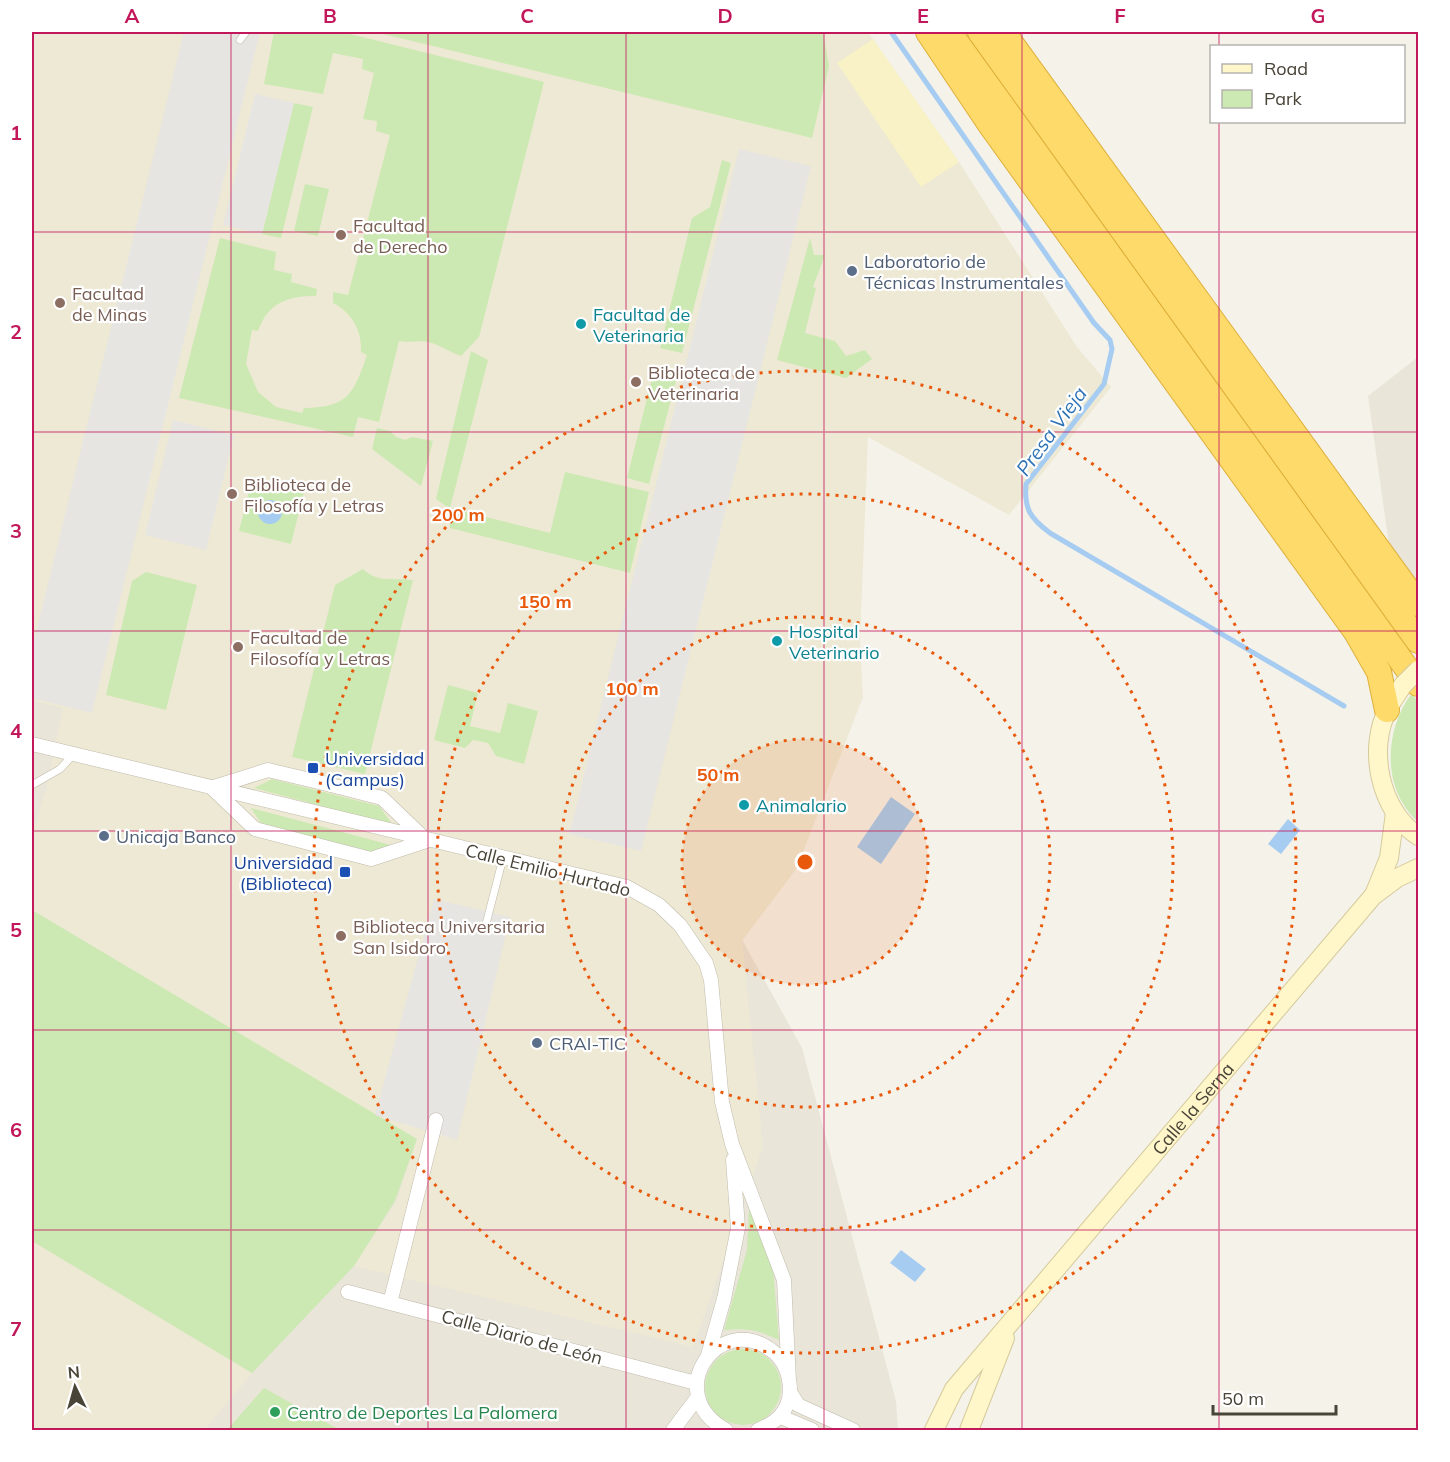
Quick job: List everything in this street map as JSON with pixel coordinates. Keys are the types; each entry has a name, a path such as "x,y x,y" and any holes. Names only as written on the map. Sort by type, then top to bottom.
{"highway":[{"path":"928,32 1024,173 1356,632 1379,672 1387,710"},
{"path":"950,32 1411,685"},
{"path":"980,32 1419,641"},
{"path":"1004,32 1419,604"}],"street":[{"path":"1419,670 1411,685 1387,710 1378,745 1380,780 1395,813 1419,837"},
{"name":"Calle Emilio Hurtado","path":"32,744 427,841 627,887 659,905 680,924 697,947 711,980 722,1102 732,1144 784,1280 790,1386"},
{"path":"268,770 327,784 382,798 427,841 371,859 255,829 212,787 268,770"},
{"name":"Calle la Serna","path":"1373,896 1389,858 1395,813"},
{"name":"Calle la Serna","path":"934,1431 954,1389 1373,896 1397,878 1419,868"},
{"path":"390,1303 436,1120"},
{"name":"Calle Emilio Hurtado","path":"696,1383 700,1368 708,1355 724,1299 738,1228 732,1144"},
{"name":"Calle Diario de León","path":"348,1292 696,1383"},
{"name":"Calle la Serna","path":"969,1431 1013,1320"},
{"path":"708,1355 720,1346 734,1341 750,1340 764,1345 776,1354 785,1366 798,1405 853,1431"},
{"path":"696,1383 697,1398 703,1412 713,1423 726,1431"},
{"path":"768,1426 788,1405 790,1386"},
{"path":"673,1431 697,1398"},
{"path":"768,1426 812,1431"}],"lane":[{"path":"240,40 246,32"},
{"path":"32,785 60,769 74,754"},
{"path":"486,924 503,858"}],"shaded area":[{"path":"32,32 868,32 959,162 1077,347 1111,387 1009,515 868,437 860,641 863,697 797,868 742,941 763,1146 693,1347 354,1266 397,1200 416,1139 32,910 32,837 46,790 63,708 32,700"},
{"path":"184,32 260,32 92,713 32,698 32,648"},
{"path":"255,94 294,103 262,234 223,225"},
{"path":"739,149 811,166 641,851 569,834"},
{"path":"1418,357 1418,588 1390,552 1368,396"},
{"path":"173,420 234,435 206,550 145,535"},
{"path":"32,700 554,830 713,887 802,1048 896,1401 898,1430 32,1430"},
{"path":"434,899 510,917 457,1140 375,1115"},
{"path":"32,1241 252,1373 204,1430 32,1430"}],"green space":[{"path":"274,32 342,32 544,82 479,337 461,356 428,342 399,341 379,422 358,417 353,437 179,398 220,238 276,252 274,270 292,274 291,282 317,289 316,296 296,298 280,303 267,314 258,331 252,330 246,364 258,392 276,407 302,413 304,408 330,405 340,401 353,389 367,355 361,352 358,329 346,312 333,303 333,292 348,295 390,135 376,131 377,121 363,119 374,73 362,69 363,59 333,53 323,94 264,84"},
{"path":"375,32 823,32 829,66 812,138"},
{"path":"294,103 313,107 281,238 262,234"},
{"path":"722,160 731,163 682,353 660,348 692,218 710,207"},
{"path":"305,184 329,189 318,236 294,231"},
{"path":"810,238 814,255 825,255 813,287 816,288 805,333 835,341 846,356 865,350 872,359 846,378 777,360"},
{"path":"471,351 488,360 450,508 550,533 565,472 649,492 630,573 450,528 450,509 436,499"},
{"path":"655,367 678,373 649,484 627,478"},
{"path":"377,428 390,431 396,437 405,440 412,437 433,441 421,486 372,449"},
{"path":"252,479 304,492 291,544 239,531"},
{"path":"363,569 374,577 413,580 365,774 292,757 335,585"},
{"path":"146,572 197,585 166,710 106,695 132,581"},
{"path":"448,685 478,693 470,726 500,733 508,703 538,711 524,764 496,756 488,743 473,740 465,748 434,740"},
{"path":"1412,693 1418,702 1418,822 1406,808 1398,793 1392,776 1391,759 1396,724"},
{"path":"272,779 379,806 393,825 254,788"},
{"path":"251,808 391,845 369,854 262,825"},
{"path":"32,910 417,1139 395,1201 354,1266 252,1373 32,1241"},
{"path":"749,1209 773,1268 779,1340 752,1331 724,1330 747,1250"},
{"path":"736,1349 750,1349 764,1355 775,1366 781,1380 778,1402 770,1414 750,1425 736,1425 722,1419 711,1408 705,1394 705,1380 711,1366 722,1355"},
{"name":"Centro de Deportes La Palomera","path":"264,1388 340,1430 227,1430"}],"sand":[{"path":"873,39 959,162 921,187 837,63"}],"water":[{"path":"270,500 278,504 282,512 278,520 270,524 262,520 258,512 262,504"},
{"path":"891,797 915,814 881,864 857,847"},
{"path":"1288,819 1300,830 1281,854 1268,844"},
{"path":"901,1250 926,1269 915,1282 890,1263"}],"waterway":[{"name":"Presa Vieja","path":"891,32 1094,323 1110,340 1112,349 1104,384 1026,484 1027,507 1033,517 1050,533 1344,706"}],"place":[{"name":"Facultad de Derecho","path":"341,235"},
{"name":"Laboratorio de Técnicas Instrumentales","path":"852,271"},
{"name":"Facultad de Minas","path":"60,303"},
{"name":"Facultad de Veterinaria","path":"581,324"},
{"name":"Biblioteca de Veterinaria","path":"636,382"},
{"name":"Biblioteca de Filosofía y Letras","path":"232,494"},
{"name":"Hospital Veterinario","path":"777,641"},
{"name":"Facultad de Filosofía y Letras","path":"238,647"},
{"name":"Universidad (Campus)","path":"313,768"},
{"name":"Animalario","path":"744,805"},
{"name":"Unicaja Banco","path":"104,836"},
{"name":"Universidad (Biblioteca)","path":"345,872"},
{"name":"Biblioteca Universitaria San Isidoro","path":"341,936"},
{"name":"CRAI-TIC","path":"537,1043"},
{"name":"Centro de Deportes La Palomera","path":"275,1412"}]}
